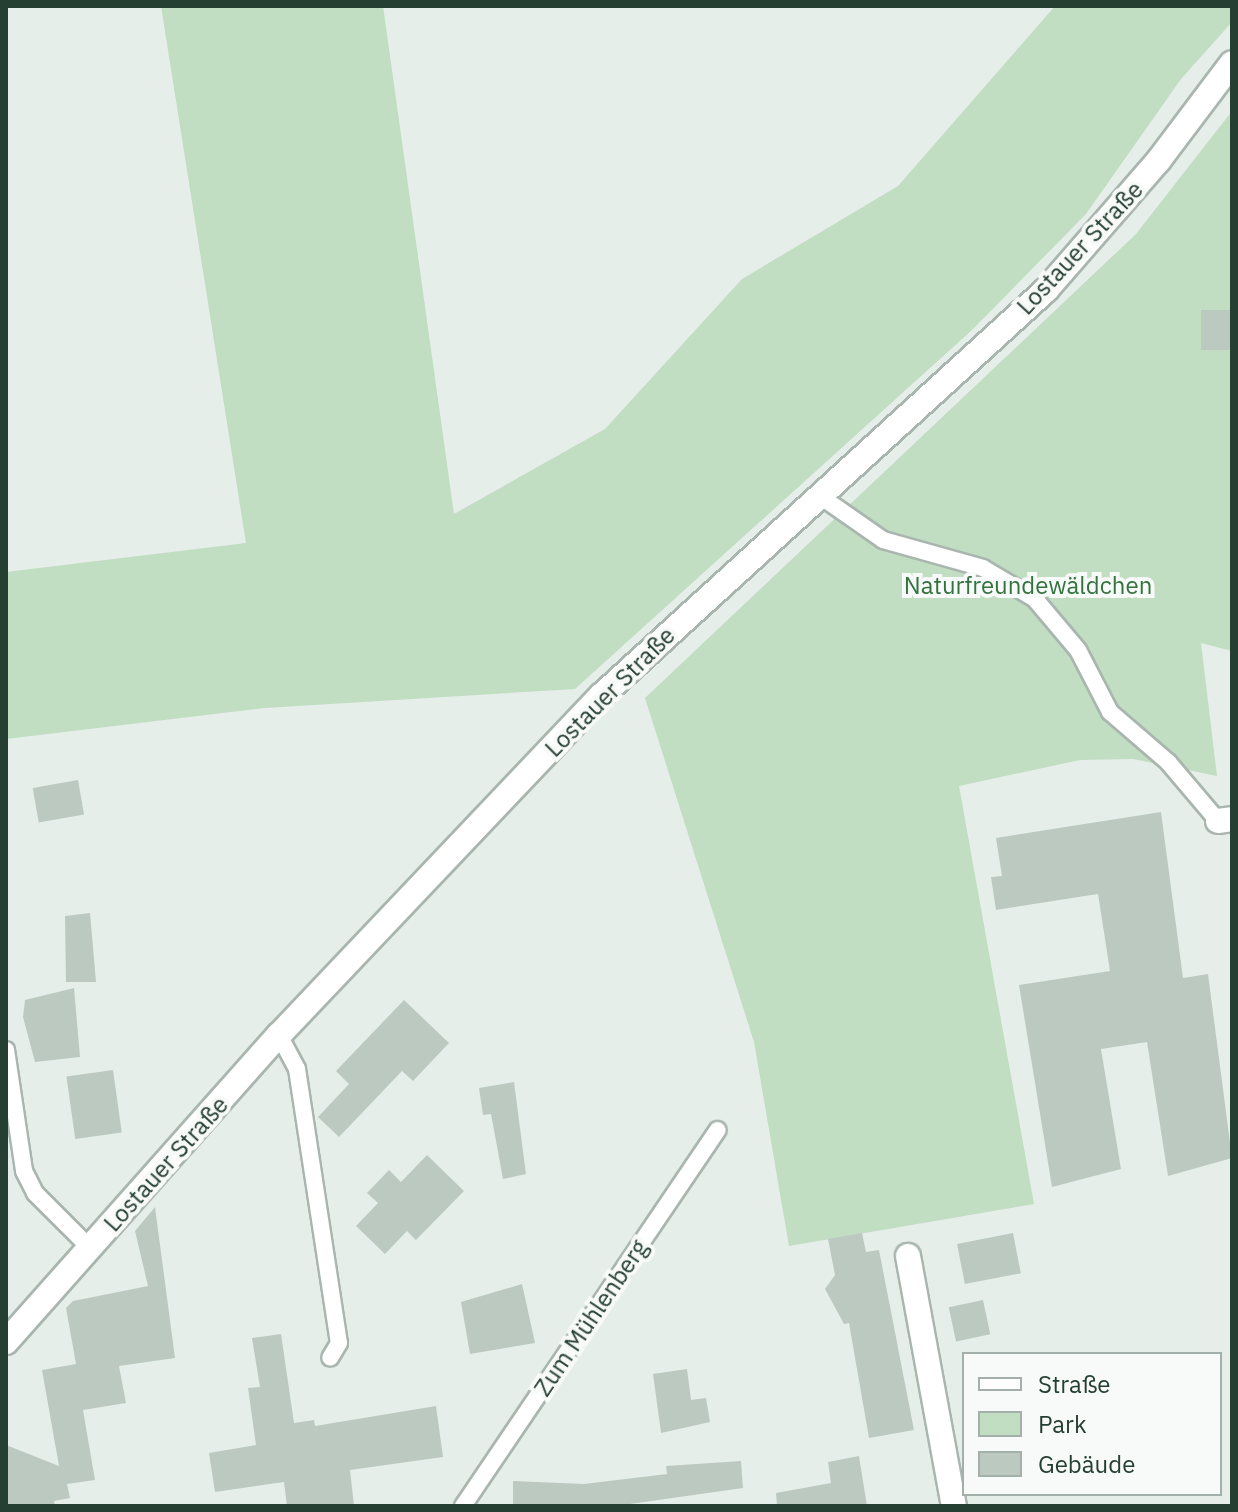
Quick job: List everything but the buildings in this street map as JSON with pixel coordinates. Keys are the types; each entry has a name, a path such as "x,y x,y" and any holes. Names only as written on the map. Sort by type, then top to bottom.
{"street":[{"name":"Lostauer Straße","path":"6,1342 279,1035 602,695 1046,290 1159,160 1232,63"},
{"path":"908,1256 954,1506"}],"lane":[{"path":"820,496 883,540 983,568 1035,599 1078,650 1110,712 1168,762 1225,820"},
{"path":"279,1035 297,1069 339,1343 330,1358"},
{"path":"6,1050 13,1151 35,1193 90,1248"},
{"name":"Zum Mühlenberg","path":"463,1506 718,1130"}],"green space":[{"path":"161,6 383,6 454,514 605,429 742,279 898,186 1055,6 1232,6 1232,22 1181,79 1086,214 972,330 575,689 265,708 6,739 6,572 246,543"},
{"name":"Naturfreundewäldchen","path":"1232,111 1232,651 1201,643 1217,776 1133,759 1080,760 959,786 1034,1204 789,1246 754,1042 645,698 1136,234"}]}
